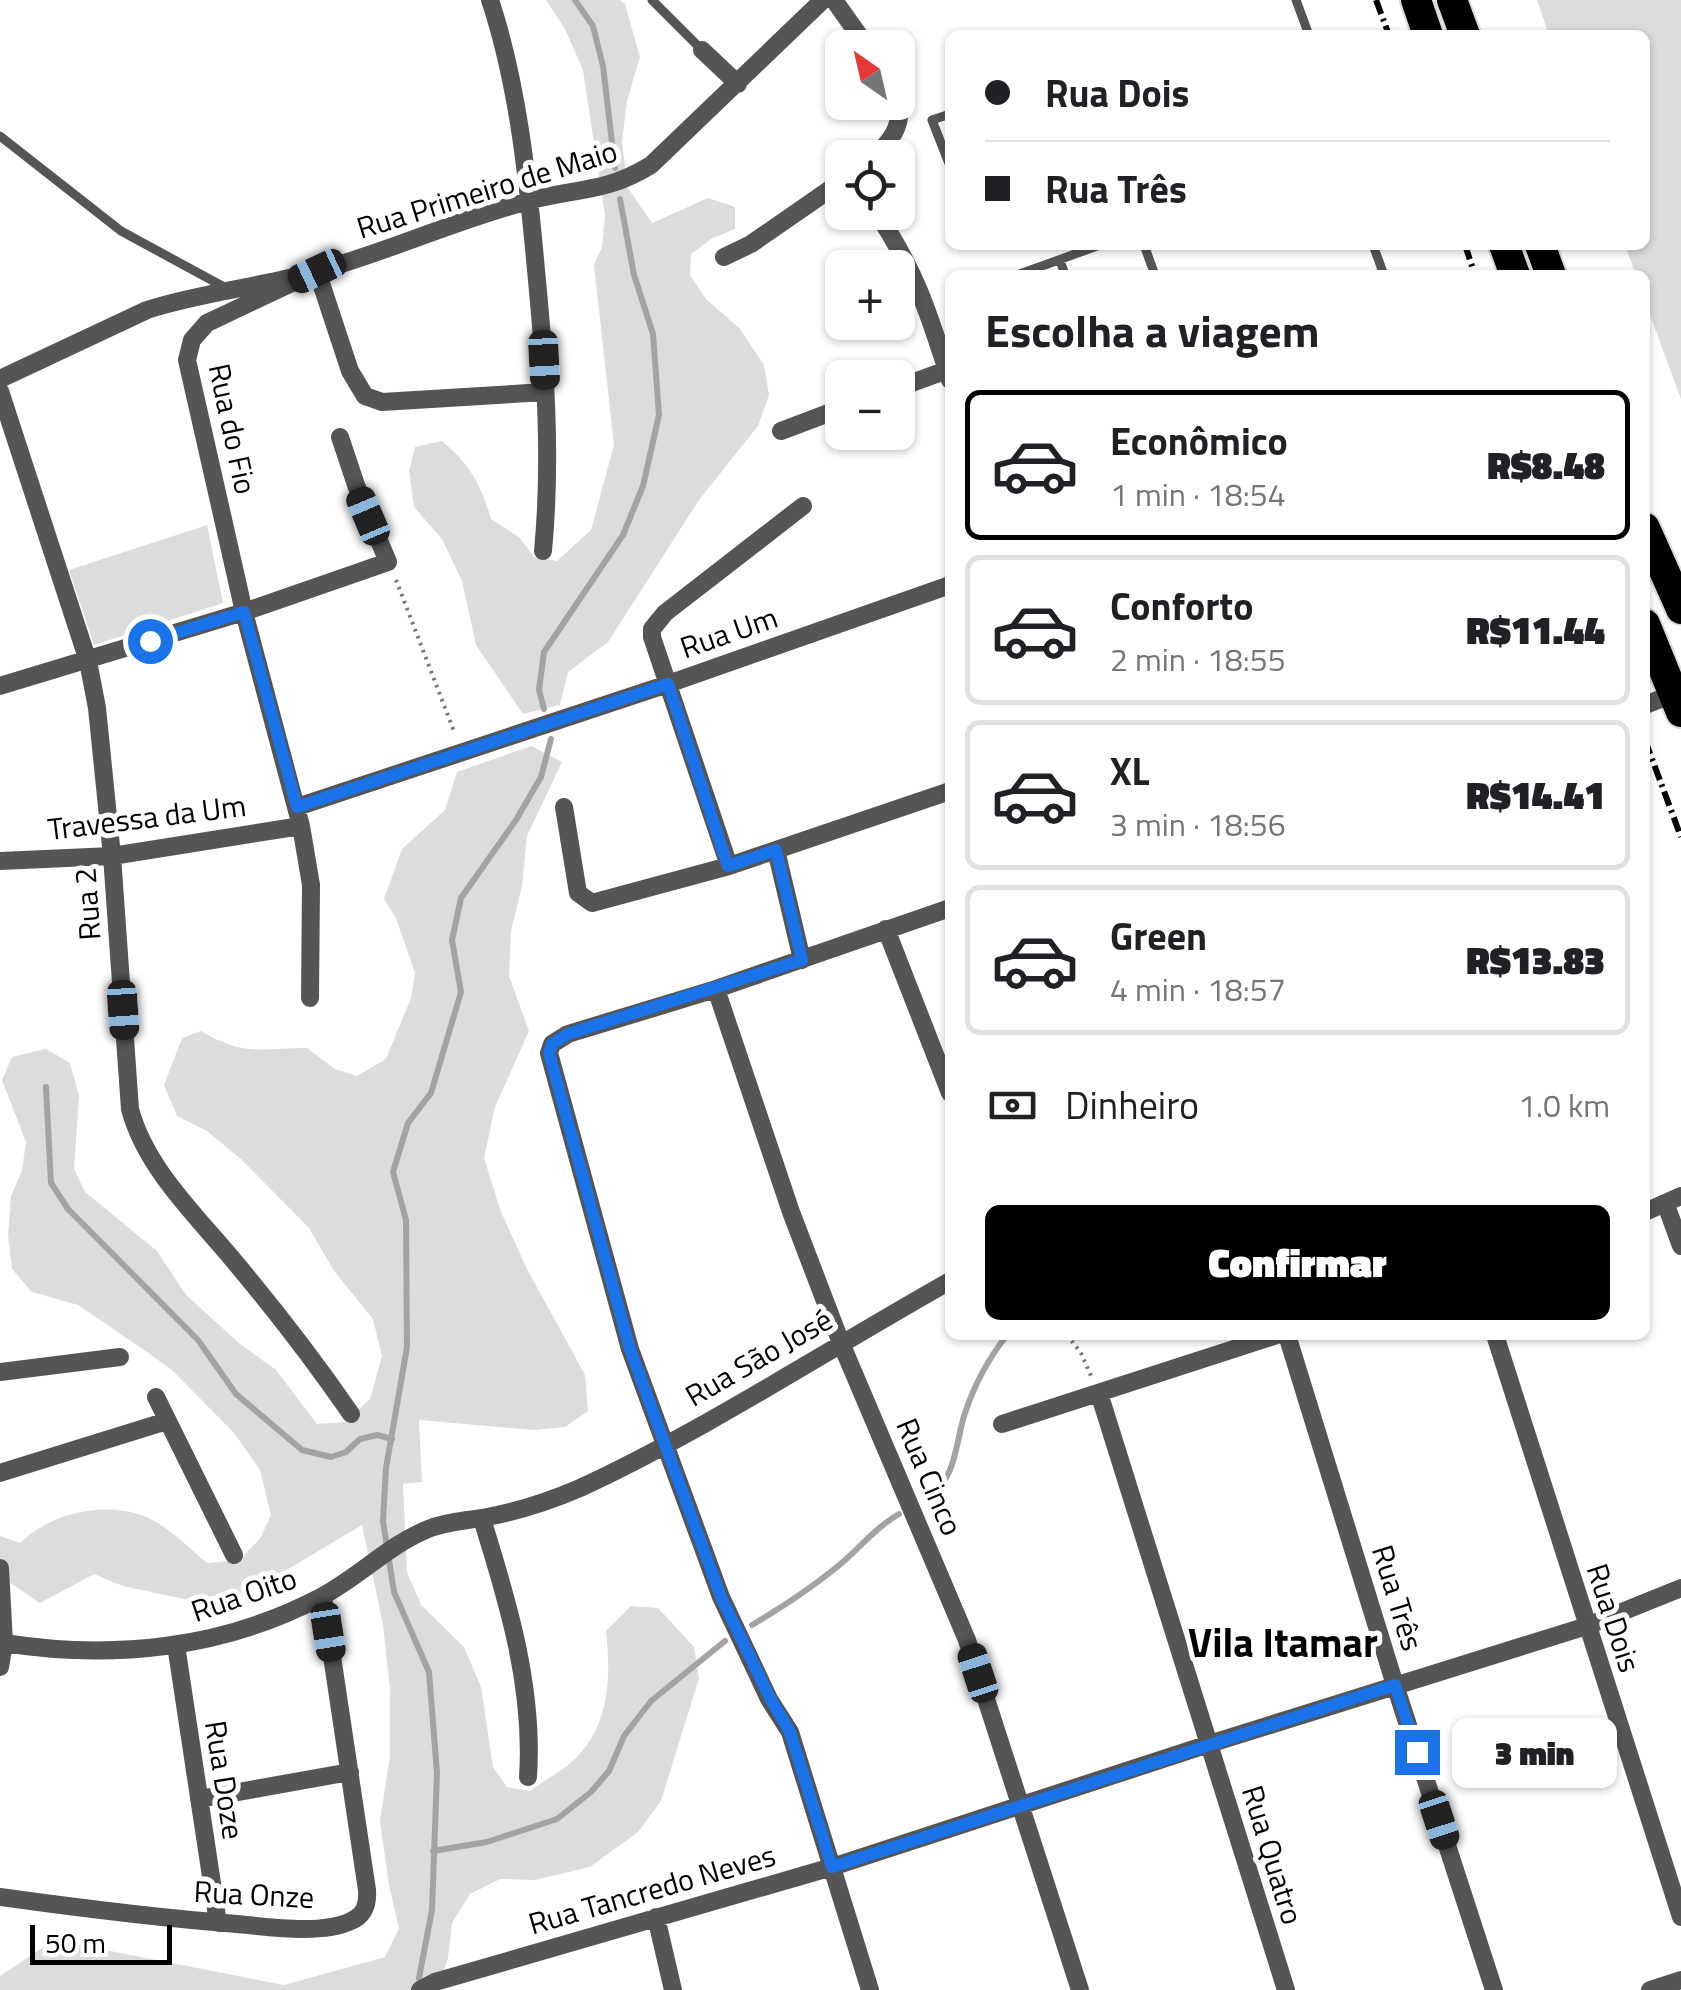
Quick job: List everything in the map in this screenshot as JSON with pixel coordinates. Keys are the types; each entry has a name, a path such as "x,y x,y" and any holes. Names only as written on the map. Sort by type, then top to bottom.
{"highway":[{"path":"1416,0 1426,30"},
{"path":"1452,0 1462,30"},
{"path":"1650,539 1681,609"},
{"path":"1650,643 1666,704"}],"street":[{"path":"490,0 521,135 530,200 548,460 542,551"},
{"name":"Rua Primeiro de Maio","path":"0,380 147,310 226,288 317,271 530,200 604,188 627,180 651,165 823,0"},
{"path":"834,0 855,30"},
{"path":"702,50 738,84"},
{"path":"724,257 751,244 825,193"},
{"path":"888,230 922,291 945,365"},
{"path":"317,271 350,371 365,396 382,402 545,392"},
{"name":"Rua do Fio","path":"244,612 187,360 188,350 208,323 317,271"},
{"path":"915,384 945,376"},
{"name":"Rua 2","path":"0,391 88,661 97,708 134,1127 158,1168 305,1346 351,1414"},
{"path":"781,431 825,414"},
{"path":"0,686 244,612 388,562 340,438"},
{"path":"728,866 652,637 657,620 803,506"},
{"name":"Rua Um","path":"299,816 462,753 945,587"},
{"path":"244,612 299,816 311,885 310,998"},
{"path":"564,807 578,893 586,901 602,901 728,866 945,792"},
{"name":"Travessa da Um","path":"0,861 112,856 299,816"},
{"path":"776,850 802,960"},
{"path":"870,1990 790,1732 721,1597 630,1349 550,1061 552,1044 568,1034 716,989 945,910"},
{"path":"886,929 945,1080"},
{"name":"Rua Cinco","path":"716,989 840,1343 967,1640 1080,1990"},
{"path":"1650,1210 1674,1200 1681,1246"},
{"name":"Rua São José","path":"482,1519 567,1493 665,1444 945,1284"},
{"path":"1002,1424 1261,1340"},
{"name":"Rua Três","path":"1290,1340 1494,1990"},
{"name":"Rua Dois","path":"1497,1340 1681,1917"},
{"path":"0,1372 120,1356"},
{"name":"Rua Quatro","path":"1099,1393 1286,1990"},
{"path":"156,1397 234,1554"},
{"path":"0,1473 167,1422"},
{"path":"482,1519 520,1656 528,1777"},
{"name":"Rua Oito","path":"4,1644 57,1652 113,1653 220,1637 264,1624 323,1596 388,1550 440,1524 482,1519"},
{"path":"0,1568 4,1644 0,1668"},
{"name":"Rua Tancredo Neves","path":"428,1986 832,1867 1587,1626 1681,1588"},
{"name":"Rua Onze","path":"0,1897 284,1928 348,1924 361,1916 367,1905 367,1890 323,1596"},
{"name":"Rua Doze","path":"176,1645 218,1923"},
{"path":"199,1799 350,1772"},
{"path":"656,1917 673,1990"},
{"path":"1650,1990 1681,1980"}],"lane":[{"path":"652,0 702,50"},
{"path":"1296,0 1307,30"},
{"path":"945,116 932,120 945,153"},
{"path":"0,136 121,230 226,288"},
{"path":"1031,270 1085,250"},
{"path":"1060,260 1063,270"}],"path":[{"path":"388,562 462,753"},
{"path":"1071,1340 1099,1393"}],"shaded area":[{"path":"546,0 620,0 625,4 640,57 627,101 622,143 628,188 652,223 708,198 735,207 735,229 711,239 691,254 690,275 706,299 740,329 764,365 769,395 758,426 699,500 608,642 568,672 560,705 523,714 476,645 462,581 442,539 414,507 409,471 415,447 442,441 473,476 491,519 519,537 534,557 557,561 591,530 614,445 594,265 602,247 605,216 583,70 565,29"},
{"path":"1537,0 1681,0 1681,399 1650,315 1650,270 1634,270 1627,250 1650,250 1650,30 1547,30"},
{"path":"207,525 223,603 94,645 69,570"},
{"path":"531,746 562,762 527,836 522,886 511,931 509,976 529,1031 495,1107 484,1158 501,1212 527,1269 585,1375 588,1411 565,1427 534,1430 419,1420 422,1482 403,1484 407,1572 421,1605 464,1647 481,1687 493,1767 507,1787 530,1791 576,1758 596,1730 608,1682 606,1631 631,1606 658,1608 694,1647 699,1678 661,1801 638,1832 590,1867 535,1880 500,1879 470,1894 452,1923 448,1958 438,1990 0,1990 0,1976 59,1941 284,1985 385,1957 399,1928 380,1821 390,1756 390,1689 383,1625 362,1525 238,1599 198,1602 123,1586 94,1574 40,1603 0,1576 0,1536 20,1543 47,1524 78,1513 112,1510 144,1516 207,1563 240,1560 261,1537 271,1515 260,1470 234,1433 172,1370 78,1305 32,1292 12,1269 8,1235 11,1196 22,1170 26,1142 2,1080 12,1057 46,1049 70,1063 79,1096 74,1169 85,1192 157,1251 186,1295 240,1344 276,1370 317,1424 345,1422 370,1399 382,1356 373,1319 334,1271 309,1228 242,1160 207,1131 177,1116 164,1085 182,1038 201,1031 241,1048 307,1048 335,1069 357,1076 386,1059 411,998 415,973 396,918 384,899 402,849 445,810 457,772"}],"waterway":[{"path":"575,0 593,26 603,66 615,168"},
{"path":"544,709 539,690 544,652 623,535 643,486 659,415 653,334 634,275 620,199"},
{"path":"421,1988 419,1978 432,1910 437,1773 429,1672 394,1592 383,1521 386,1468 407,1347 406,1220 393,1172 408,1123 431,1093 461,992 452,940 461,898 541,777 551,739"},
{"path":"46,1087 51,1183 68,1209 198,1340 236,1394 302,1450 331,1457 346,1452 360,1439 377,1435 392,1439"},
{"path":"926,1498 949,1472 973,1392 1003,1340"},
{"path":"752,1625 822,1578 899,1514"},
{"path":"433,1851 487,1842 557,1819 591,1792 609,1771 624,1736 651,1701 725,1641"}],"railway":[{"path":"1376,0 1387,30"},
{"path":"1467,250 1473,270"},
{"path":"1650,753 1681,837"}],"district":[{"name":"Vila Itamar","path":"1283,1643"}],"route":[{"path":"150,641 244,612 297,807 668,684 728,866 776,850 802,960 568,1034 552,1044 549,1053 630,1349 721,1597 790,1732 832,1867 1395,1685 1417,1752"}]}
